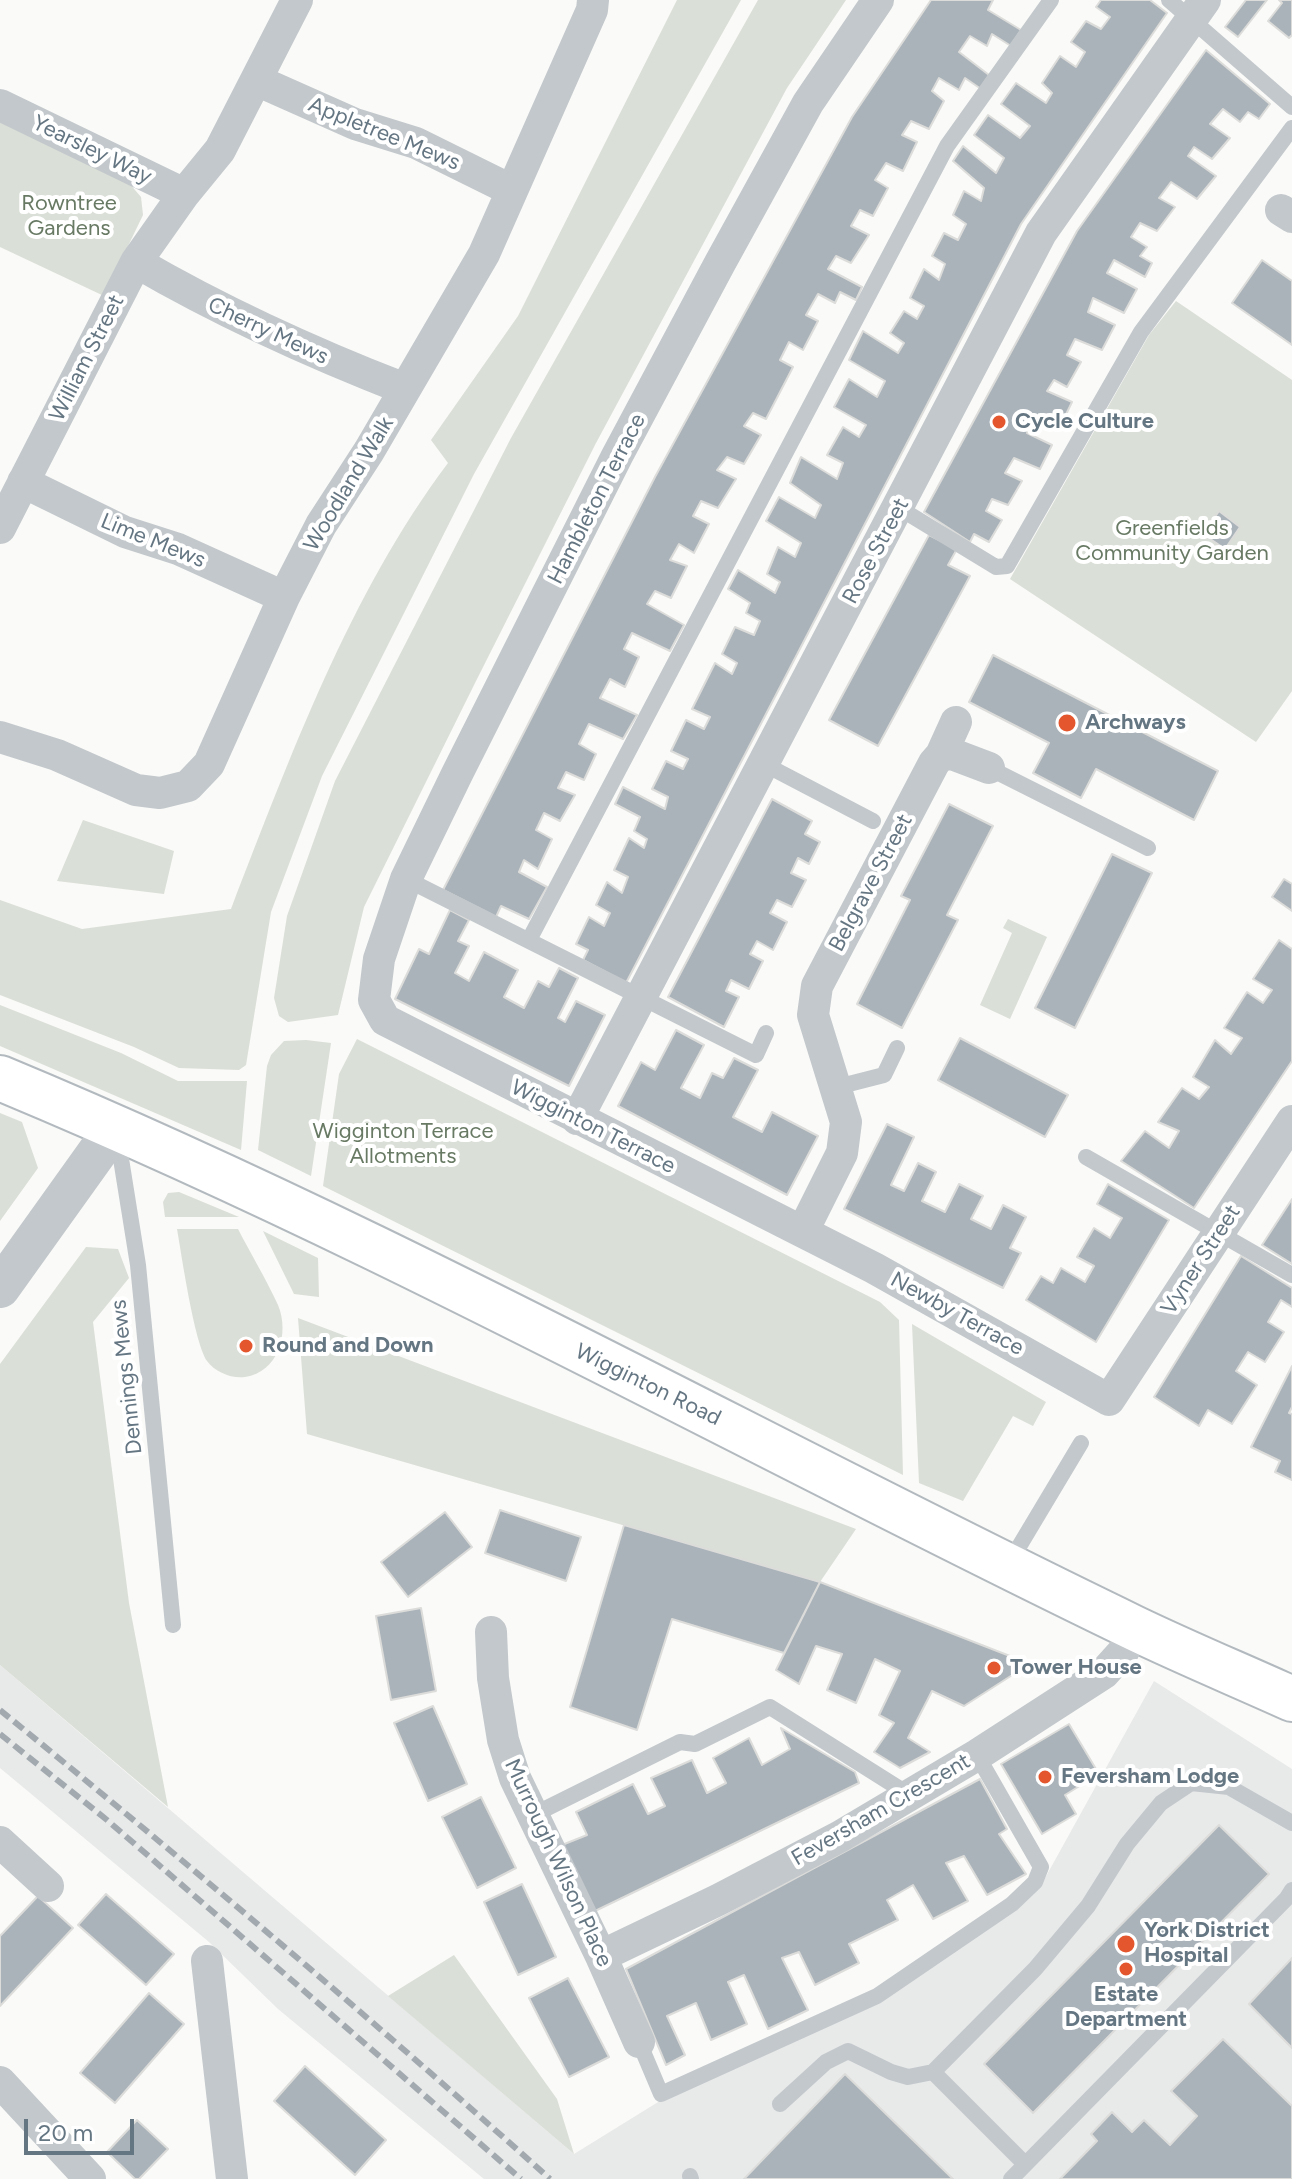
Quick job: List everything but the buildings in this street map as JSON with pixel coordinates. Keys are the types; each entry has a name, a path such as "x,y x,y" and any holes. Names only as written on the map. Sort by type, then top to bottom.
{"main road":[{"name":"Wigginton Road","path":"0,1078 116,1126 307,1216 1135,1629 1292,1699"}],"street":[{"path":"184,194 220,150 297,0"},
{"name":"Woodland Walk","path":"0,737 57,755 136,790 160,793 188,786 209,764 284,597 321,525 369,451 477,266 592,10 593,0"},
{"name":"Hambleton Terrace","path":"385,1020 374,1000 379,959 406,879 617,456 720,263 808,103 878,0"},
{"name":"Rose Street","path":"577,1119 1041,233 1188,6"},
{"name":"Appletree Mews","path":"256,80 355,124 416,143 511,190"},
{"name":"Yearsley Way","path":"0,105 184,194"},
{"name":"William Street","path":"0,528 136,262 184,194"},
{"name":"Cherry Mews","path":"136,262 200,299 338,363 405,389"},
{"name":"Lime Mews","path":"23,482 125,532 178,549 284,597"},
{"name":"Belgrave Street","path":"803,1231 842,1153 846,1122 813,1015 817,986 956,722"},
{"path":"941,755 952,754 989,768"},
{"name":"Wigginton Terrace","path":"385,1020 803,1231"},
{"name":"Vyner Street","path":"1109,1400 1292,1121"},
{"path":"0,1288 116,1126"},
{"name":"Newby Terrace","path":"803,1231 1001,1337 1109,1400"},
{"name":"Feversham Crescent","path":"601,1956 839,1837 977,1755 1104,1673 1123,1652 1135,1629"},
{"name":"Murrough Wilson Place","path":"491,1632 493,1678 503,1740 515,1778 639,2042"},
{"path":"1,1846 48,1886"},
{"path":"207,1961 232,2179"},
{"path":"0,2082 90,2179"}],"lane":[{"path":"529,940 947,146 1051,0"},
{"path":"1188,6 1292,107"},
{"path":"899,508 996,567 1007,566 1141,332 1292,128"},
{"path":"764,764 873,821"},
{"path":"989,768 1148,848"},
{"path":"406,879 756,1055 766,1033"},
{"path":"837,1087 884,1075 897,1048"},
{"name":"Dennings Mews","path":"116,1126 140,1280 173,1625"},
{"path":"1086,1157 1292,1275"},
{"path":"1007,1565 1081,1443"},
{"path":"533,1815 680,1742 695,1744 770,1707 908,1794"},
{"path":"639,2042 661,2094 877,1996 1012,1904 1035,1882 1041,1867 977,1755"},
{"path":"780,2104 826,2062 848,2051 908,2077 933,2072 1035,1969 1088,1906 1127,1844 1161,1803 1191,1783 1229,1787 1292,1823"},
{"path":"1011,2179 1290,1894"},
{"path":"933,2072 1025,2164"}],"shaded area":[{"name":"York District Hospital","path":"0,1665 574,2154 663,2099 880,1999 1039,1889 1154,1681 1292,1769 1292,2179 484,2179 278,2009 209,1942 0,1768"}],"green space":[{"path":"677,0 741,0 474,474 322,776 271,912 246,1065 239,1070 179,1068 134,1047 0,995 0,900 82,929 231,909 300,735 352,621 413,513 448,463 431,440 518,316"},
{"path":"758,0 846,0 787,88 596,443 476,681 364,907 338,1015 288,1022 279,1016 274,998 287,916 335,781 511,438"},
{"name":"Rowntree Gardens","path":"0,120 129,183 141,197 143,215 104,296 0,247"},
{"name":"Greenfields Community Garden","path":"1176,301 1292,380 1292,691 1256,742 1010,579 1149,335"},
{"path":"83,820 174,851 164,894 57,881"},
{"path":"1008,919 1047,937 1010,1019 980,1005 1012,933 1003,928"},
{"path":"0,1005 121,1053 178,1081 247,1081 241,1150 0,1046"},
{"name":"Wigginton Terrace Allotments","path":"357,1039 880,1302 899,1320 903,1475 323,1186 339,1074"},
{"path":"284,1041 331,1043 311,1176 258,1150 267,1066 271,1055"},
{"path":"0,1113 22,1122 38,1168 0,1221"},
{"path":"179,1192 239,1217 165,1217 163,1202 168,1193"},
{"path":"177,1229 238,1229 278,1305 283,1328 273,1360 256,1374 229,1376 207,1361 193,1318"},
{"path":"263,1231 318,1258 319,1297 294,1294"},
{"path":"86,1247 118,1249 129,1278 93,1322 129,1603 168,1807 0,1665 0,1364"},
{"path":"298,1318 856,1529 820,1582 307,1434"},
{"path":"912,1324 1046,1402 1033,1426 1013,1416 963,1501 919,1483"},
{"path":"454,1955 557,2099 574,2154 388,1996"}],"railway":[{"path":"0,1710 278,1941 550,2179"},
{"path":"0,1734 107,1820 521,2179"}],"place":[{"name":"Cycle Culture","path":"999,422"},
{"name":"Archways","path":"1067,723"},
{"name":"Round and Down","path":"246,1346"},
{"name":"Tower House","path":"994,1668"},
{"name":"Feversham Lodge","path":"1045,1777"},
{"name":"York District Hospital","path":"1126,1944"},
{"name":"Estate Department","path":"1126,1969"}]}
